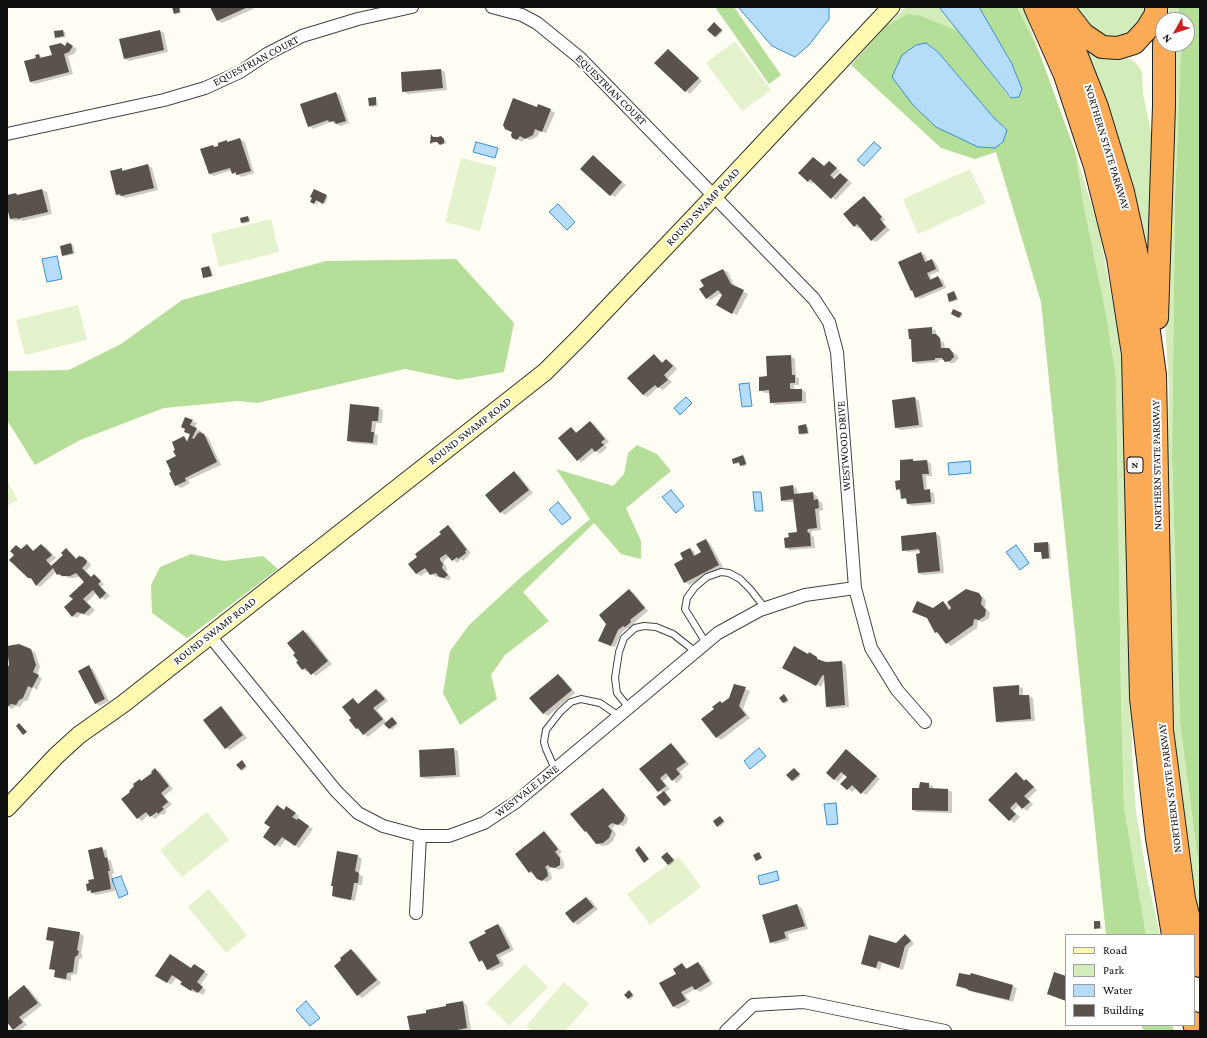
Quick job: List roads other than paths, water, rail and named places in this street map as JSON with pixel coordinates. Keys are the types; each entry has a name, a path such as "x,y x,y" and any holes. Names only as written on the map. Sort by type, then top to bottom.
{"highway":[{"name":"NORTHERN STATE PARKWAY","path":"1035,7 1065,75 1095,166 1118,258 1133,354 1141,698 1157,838 1173,934"},
{"name":"NORTHERN STATE PARKWAY","path":"1056,7 1097,107 1123,192 1141,274 1155,375 1162,730 1184,899 1193,934"},
{"path":"1062,7 1083,34 1102,47 1118,48 1134,43 1156,14 1156,7"},
{"path":"1155,375 1164,106 1164,52"},
{"path":"1195,944 1200,966"}],"street":[{"name":"EQUESTRIAN COURT","path":"7,134 164,100 205,88 240,72 267,54 302,36 358,19 412,7"},
{"name":"EQUESTRIAN COURT","path":"492,7 523,11 580,58 714,196"},
{"name":"ROUND SWAMP ROAD","path":"7,808 56,756 79,735 123,704 545,372 714,196 891,7"},
{"name":"WESTWOOD DRIVE","path":"714,196 814,299 829,322 837,352 854,588 871,648 897,690 925,722"},
{"name":"WESTVALE LANE","path":"210,636 336,791 358,813 384,826 420,836 449,836 484,823 516,802 718,633 765,608 805,595 854,588"},
{"path":"416,913 420,836"},
{"path":"726,1031 753,1005 804,1002 945,1031"}],"lane":[{"path":"706,643 685,609 687,598 694,587 707,577 720,572 729,572 740,579 750,589 765,608"},
{"path":"629,708 617,693 616,678 619,652 624,638 635,628 644,626 673,634 696,652"},
{"path":"555,769 544,742 546,730 560,712 571,702 581,699 600,703 618,716"}],"water":[{"path":"738,7 829,7 829,19 809,45 795,57 772,46"},
{"path":"939,7 979,7 1012,64 1022,89 1019,97 1011,98"},
{"path":"926,43 938,52 994,118 1007,130 1003,142 995,148 978,147 936,127 913,105 892,77 902,55 916,45"},
{"path":"476,142 498,148 495,158 473,152"},
{"path":"874,142 881,148 864,166 857,160"},
{"path":"558,204 575,222 567,230 549,212"},
{"path":"57,256 62,279 47,282 42,259"},
{"path":"749,383 752,406 742,407 739,384"},
{"path":"686,397 692,403 680,415 674,408"},
{"path":"970,461 971,473 949,475 948,463"},
{"path":"671,490 684,506 676,513 662,497"},
{"path":"753,492 761,492 763,511 755,511"},
{"path":"558,502 571,518 562,525 549,510"},
{"path":"1016,545 1029,563 1020,570 1006,552"},
{"path":"759,748 766,756 750,769 744,761"},
{"path":"836,803 838,824 827,825 824,804"},
{"path":"777,871 779,880 760,885 758,876"},
{"path":"121,876 128,894 119,898 112,879"},
{"path":"306,1001 320,1018 310,1026 296,1010"}]}
